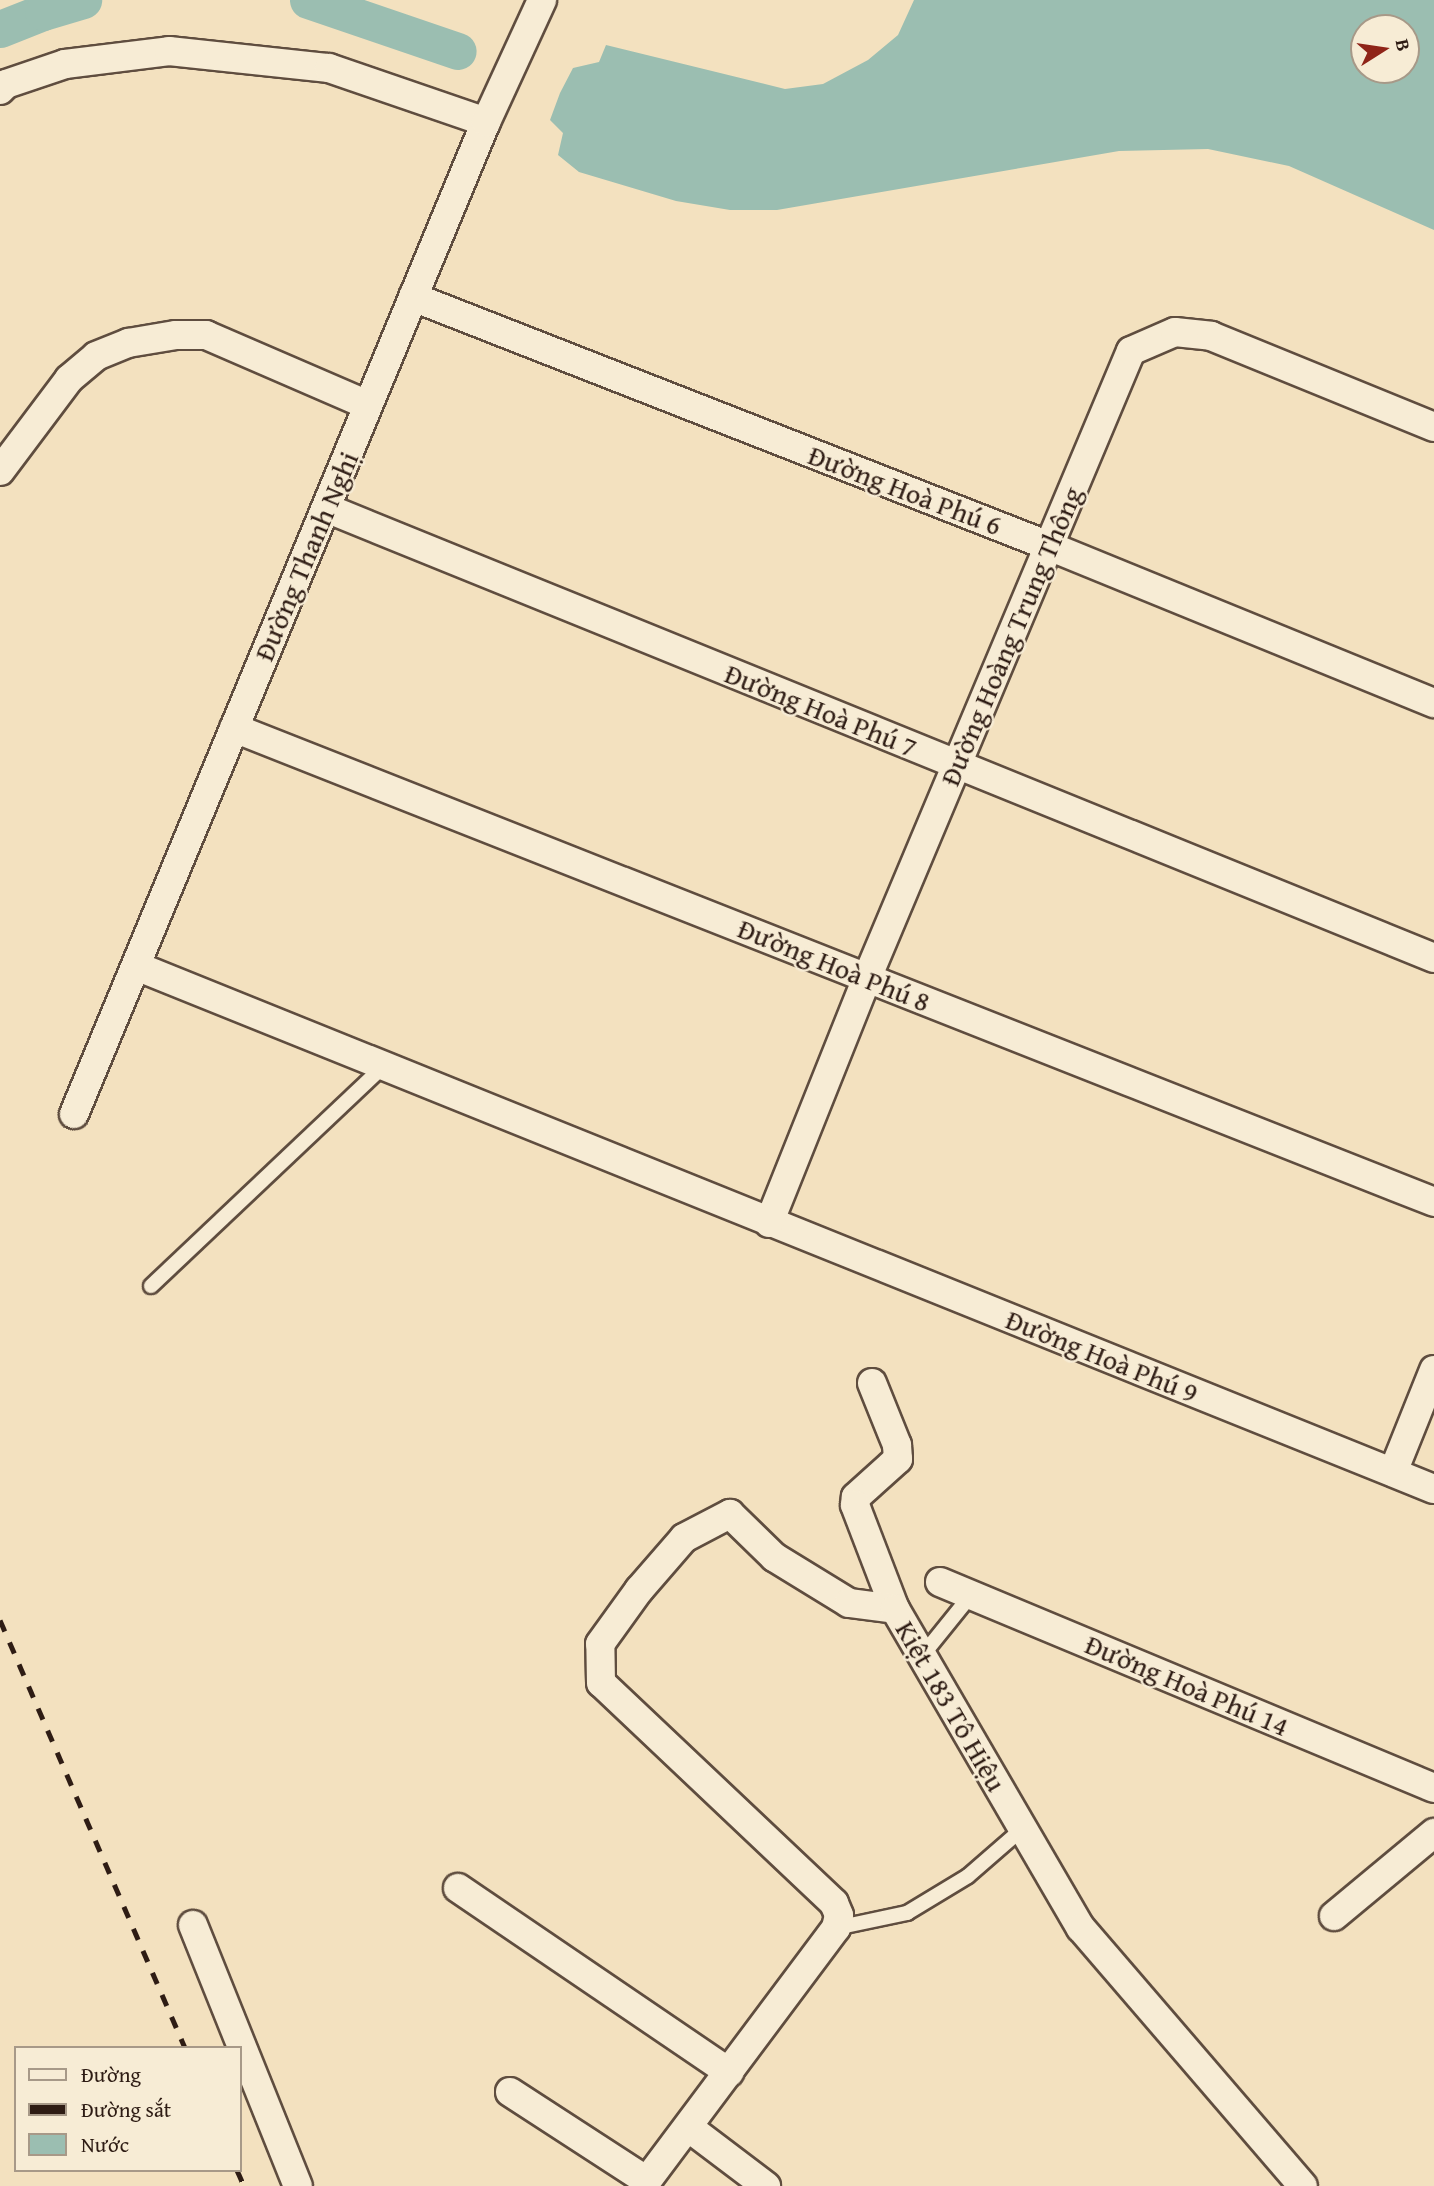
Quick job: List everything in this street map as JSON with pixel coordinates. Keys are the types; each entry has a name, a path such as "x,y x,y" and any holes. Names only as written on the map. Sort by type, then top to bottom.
{"street":[{"name":"Đường Thanh Nghị","path":"74,1114 535,2"},
{"path":"0,90 6,84 65,64 169,51 330,68 486,122"},
{"name":"Đường Hoà Phú 6","path":"413,297 1049,547 1434,703"},
{"name":"Đường Hoàng Trung Thông","path":"769,1223 867,978 1131,351 1175,332 1211,336 1434,427"},
{"path":"0,473 69,379 96,356 128,343 176,335 206,335 368,405"},
{"name":"Đường Hoà Phú 7","path":"326,508 1434,958"},
{"name":"Đường Hoà Phú 8","path":"234,728 1434,1202"},
{"name":"Đường Hoà Phú 9","path":"136,965 769,1223 1434,1489"},
{"path":"1393,1472 1434,1370"},
{"path":"872,1383 897,1445 898,1459 856,1497 855,1505 895,1609"},
{"name":"Kiệt 183 Tô Hiệu","path":"836,1928 839,1915 834,1903 601,1683 600,1644 639,1590 684,1538 730,1514 774,1557 849,1603 895,1609 1081,1928 1303,2186"},
{"name":"Đường Hoà Phú 14","path":"940,1582 1434,1788"},
{"path":"1334,1916 1434,1833"},
{"path":"458,1888 729,2072"},
{"path":"193,1925 242,2046"},
{"path":"510,2092 645,2184 836,1928"},
{"path":"242,2047 298,2186"},
{"path":"688,2127 766,2186"}],"lane":[{"path":"151,1286 384,1066"},
{"path":"921,1657 971,1595"},
{"path":"836,1928 907,1913 968,1877 1022,1829"}],"water":[{"path":"914,0 1434,0 1434,230 1289,166 1208,149 1119,151 777,210 730,210 676,201 579,172 558,155 563,133 550,120 560,93 573,68 599,62 606,45 785,89 823,84 868,60 898,35"}],"waterway":[{"path":"0,29 83,0"},
{"path":"308,0 458,51"}],"railway":[{"path":"0,1620 184,2046"},
{"path":"238,2172 244,2186"}]}
